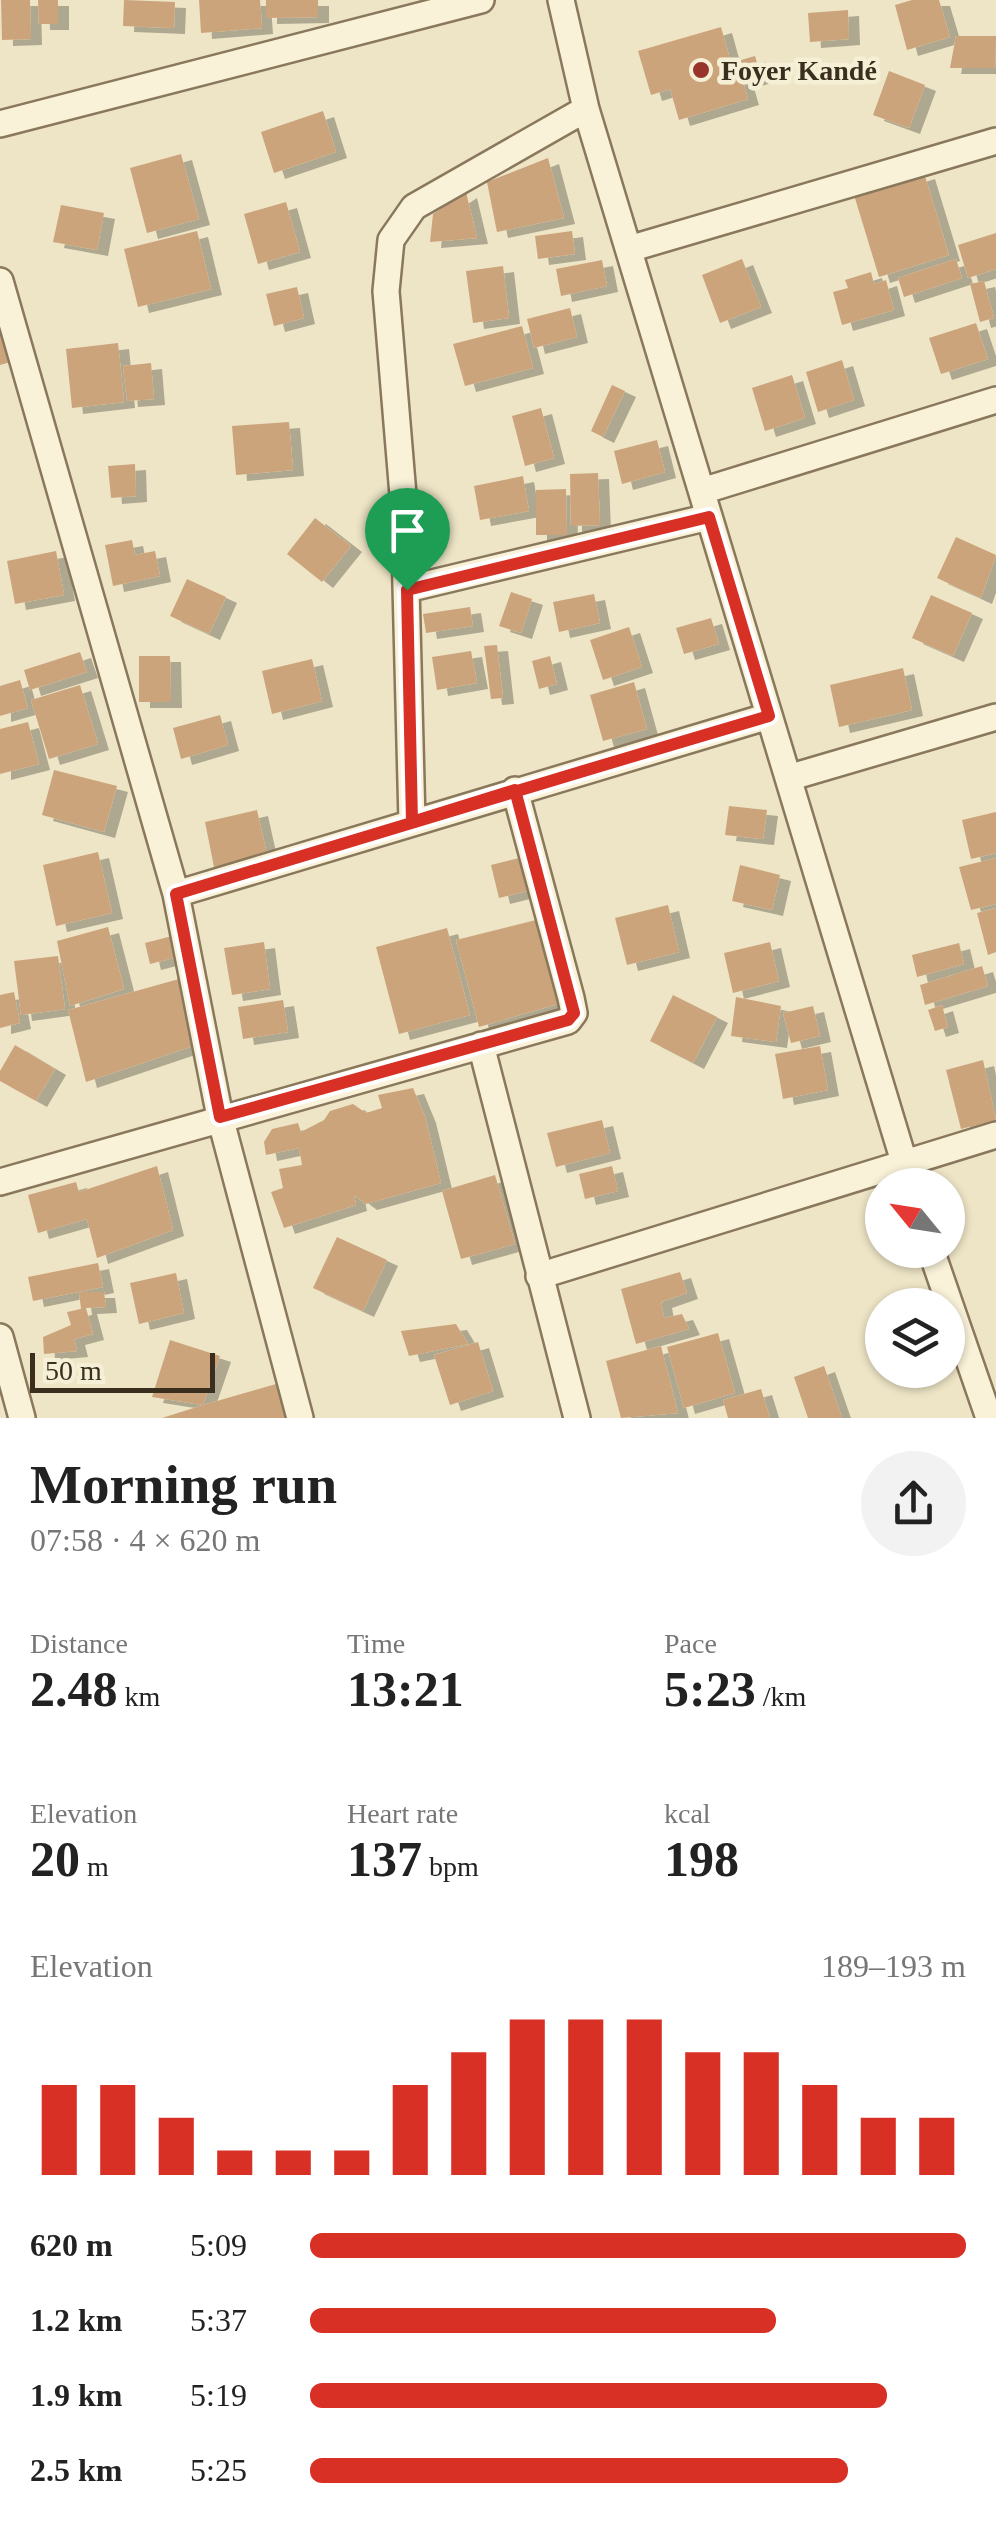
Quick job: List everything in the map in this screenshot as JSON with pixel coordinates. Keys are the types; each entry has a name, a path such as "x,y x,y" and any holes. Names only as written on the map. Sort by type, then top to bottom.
{"street":[{"path":"0,124 480,0"},
{"path":"560,0 586,109 906,1168"},
{"path":"412,822 407,590 386,291 391,240 414,207 586,109"},
{"path":"628,249 996,141"},
{"path":"0,281 176,894 220,1117 300,1418"},
{"path":"702,491 996,400"},
{"path":"407,590 709,517"},
{"path":"176,894 769,716"},
{"path":"788,778 996,717"},
{"path":"0,1182 568,1020 574,1013 515,790"},
{"path":"481,1045 577,1418"},
{"path":"920,1168 996,1136"},
{"path":"539,1276 865,1185"},
{"path":"937,1268 989,1418"},
{"path":"0,1337 22,1418"}],"building":[{"path":"1,0 30,0 31,39 2,40"},
{"path":"38,0 58,0 58,24 39,24"},
{"path":"124,0 175,2 174,28 123,26"},
{"path":"199,0 260,0 262,28 201,33"},
{"path":"266,0 318,0 318,17 266,18"},
{"path":"912,0 939,0 950,37 907,50 895,5"},
{"path":"848,10 849,39 810,42 808,13"},
{"name":"Foyer Kandé","path":"721,27 731,63 755,56 761,77 743,82 748,99 679,120 670,89 651,95 638,51"},
{"path":"956,36 996,36 995,68 950,68"},
{"path":"889,71 925,85 909,128 873,115"},
{"path":"323,111 336,152 274,173 261,132"},
{"path":"181,154 199,219 147,233 130,168"},
{"path":"548,158 564,218 497,232 487,182"},
{"path":"924,173 949,255 879,277 854,195"},
{"path":"466,192 477,238 430,242 433,214"},
{"path":"286,202 300,252 258,264 244,214"},
{"path":"61,205 104,213 97,250 53,242"},
{"path":"197,231 211,289 138,307 124,249"},
{"path":"572,231 575,254 538,259 535,236"},
{"path":"996,233 996,269 968,278 958,245"},
{"path":"742,259 761,307 720,323 702,275"},
{"path":"956,259 962,278 904,297 898,278"},
{"path":"602,260 607,286 561,296 556,269"},
{"path":"503,266 509,318 473,323 466,271"},
{"path":"871,272 874,284 886,280 894,310 842,325 833,292 848,288 845,280"},
{"path":"984,281 994,318 980,322 970,284"},
{"path":"297,287 304,318 274,326 266,294"},
{"path":"570,308 577,337 534,348 527,319"},
{"path":"976,323 988,359 941,374 929,338"},
{"path":"8,325 18,360 0,365 0,328"},
{"path":"522,326 533,368 465,386 453,344"},
{"path":"118,343 124,402 72,408 66,349"},
{"path":"842,360 854,400 818,412 806,372"},
{"path":"151,363 154,399 127,401 123,366"},
{"path":"792,375 805,418 765,431 752,388"},
{"path":"612,385 625,391 603,437 591,431"},
{"path":"541,408 554,458 525,466 512,416"},
{"path":"289,422 293,470 236,475 232,426"},
{"path":"657,440 665,472 622,484 614,451"},
{"path":"135,464 136,496 111,498 108,466"},
{"path":"598,473 600,525 571,526 570,474"},
{"path":"523,476 529,511 480,520 474,486"},
{"path":"566,489 567,535 536,535 536,490"},
{"path":"315,518 351,546 322,582 287,554"},
{"path":"956,537 996,555 981,598 937,578"},
{"path":"132,540 135,555 155,551 160,576 113,586 105,545"},
{"path":"56,551 64,595 15,604 7,561"},
{"path":"187,579 226,597 209,634 170,616"},
{"path":"511,592 532,599 521,633 499,626"},
{"path":"594,594 600,623 559,632 553,602"},
{"path":"931,595 972,613 953,656 912,638"},
{"path":"470,607 473,626 426,633 423,614"},
{"path":"711,618 719,644 684,654 676,628"},
{"path":"629,627 642,667 603,680 590,640"},
{"path":"497,645 503,698 491,699 484,646"},
{"path":"471,651 477,683 437,690 432,657"},
{"path":"80,652 87,672 30,690 24,670"},
{"path":"139,656 170,656 171,702 139,702"},
{"path":"550,656 557,684 539,689 532,661"},
{"path":"312,659 322,701 272,714 262,671"},
{"path":"903,668 912,710 839,727 830,685"},
{"path":"20,680 28,708 0,716 0,686"},
{"path":"634,682 647,729 603,741 590,695"},
{"path":"80,685 98,744 49,759 31,700"},
{"path":"220,715 228,745 181,759 173,728"},
{"path":"28,722 39,764 0,774 0,729"},
{"path":"54,770 117,786 104,832 42,815"},
{"path":"729,806 767,810 763,839 725,835"},
{"path":"257,810 267,855 214,867 205,822"},
{"path":"996,812 996,853 971,859 962,820"},
{"path":"98,852 112,913 56,926 43,865"},
{"path":"519,858 527,891 499,898 491,865"},
{"path":"996,858 996,904 971,910 959,867"},
{"path":"740,865 780,875 772,910 732,901"},
{"path":"668,905 679,952 627,965 615,918"},
{"path":"996,908 996,952 988,955 977,913"},
{"path":"540,919 561,1003 479,1027 456,940"},
{"path":"108,927 124,989 70,1006 57,941"},
{"path":"447,928 470,1015 399,1034 376,947"},
{"path":"172,936 177,957 150,964 145,943"},
{"path":"264,942 270,989 232,995 224,948"},
{"path":"770,942 779,981 733,993 724,953"},
{"path":"959,943 964,964 917,977 912,955"},
{"path":"58,956 65,1009 21,1015 14,961"},
{"path":"982,966 988,986 925,1005 920,985"},
{"path":"179,979 199,1044 86,1082 68,1010"},
{"path":"14,992 20,1023 0,1028 0,995"},
{"path":"673,995 717,1017 693,1063 650,1041"},
{"path":"736,997 781,1006 776,1042 731,1036"},
{"path":"283,1000 288,1032 243,1039 238,1007"},
{"path":"942,1005 948,1027 935,1031 928,1010"},
{"path":"813,1006 820,1036 791,1043 783,1013"},
{"path":"15,1045 55,1069 36,1101 0,1081 0,1071"},
{"path":"820,1046 828,1090 783,1099 775,1054"},
{"path":"983,1060 996,1120 961,1129 946,1070"},
{"path":"413,1088 425,1117 441,1183 366,1204 354,1195 356,1205 284,1228 271,1192 283,1188 279,1169 302,1165 299,1148 266,1155 264,1142 272,1129 298,1123 301,1132 324,1120 330,1111 353,1104 366,1113 382,1108 378,1095"},
{"path":"602,1120 610,1153 556,1167 547,1133"},
{"path":"157,1166 173,1230 97,1258 87,1219 38,1233 28,1195 76,1182 79,1192"},
{"path":"612,1166 618,1191 585,1199 579,1174"},
{"path":"495,1175 515,1244 461,1259 442,1191"},
{"path":"337,1237 387,1260 363,1311 313,1288"},
{"path":"98,1263 103,1287 33,1301 28,1277"},
{"path":"680,1272 687,1293 661,1302 664,1318 682,1314 689,1329 636,1344 621,1289"},
{"path":"176,1273 184,1313 139,1324 130,1283"},
{"path":"79,1292 104,1292 106,1307 86,1308 93,1334 74,1339 77,1351 44,1354 43,1337 71,1325 67,1312 81,1309"},
{"path":"456,1324 468,1344 409,1356 401,1331"},
{"path":"718,1333 735,1393 684,1408 667,1347"},
{"path":"170,1340 220,1356 203,1405 152,1397"},
{"path":"478,1342 493,1391 450,1405 434,1355"},
{"path":"661,1346 678,1413 621,1418 606,1361"},
{"path":"824,1366 842,1418 808,1418 794,1377"},
{"path":"276,1384 286,1418 162,1418"},
{"path":"761,1389 770,1418 728,1418 723,1400"}],"place":[{"name":"Foyer Kandé","path":"701,70"}],"route":[{"path":"407,590 412,822 515,790 571,998 574,1013 568,1020 220,1117 176,894 412,822 537,784 769,716 709,517 407,590"}]}
